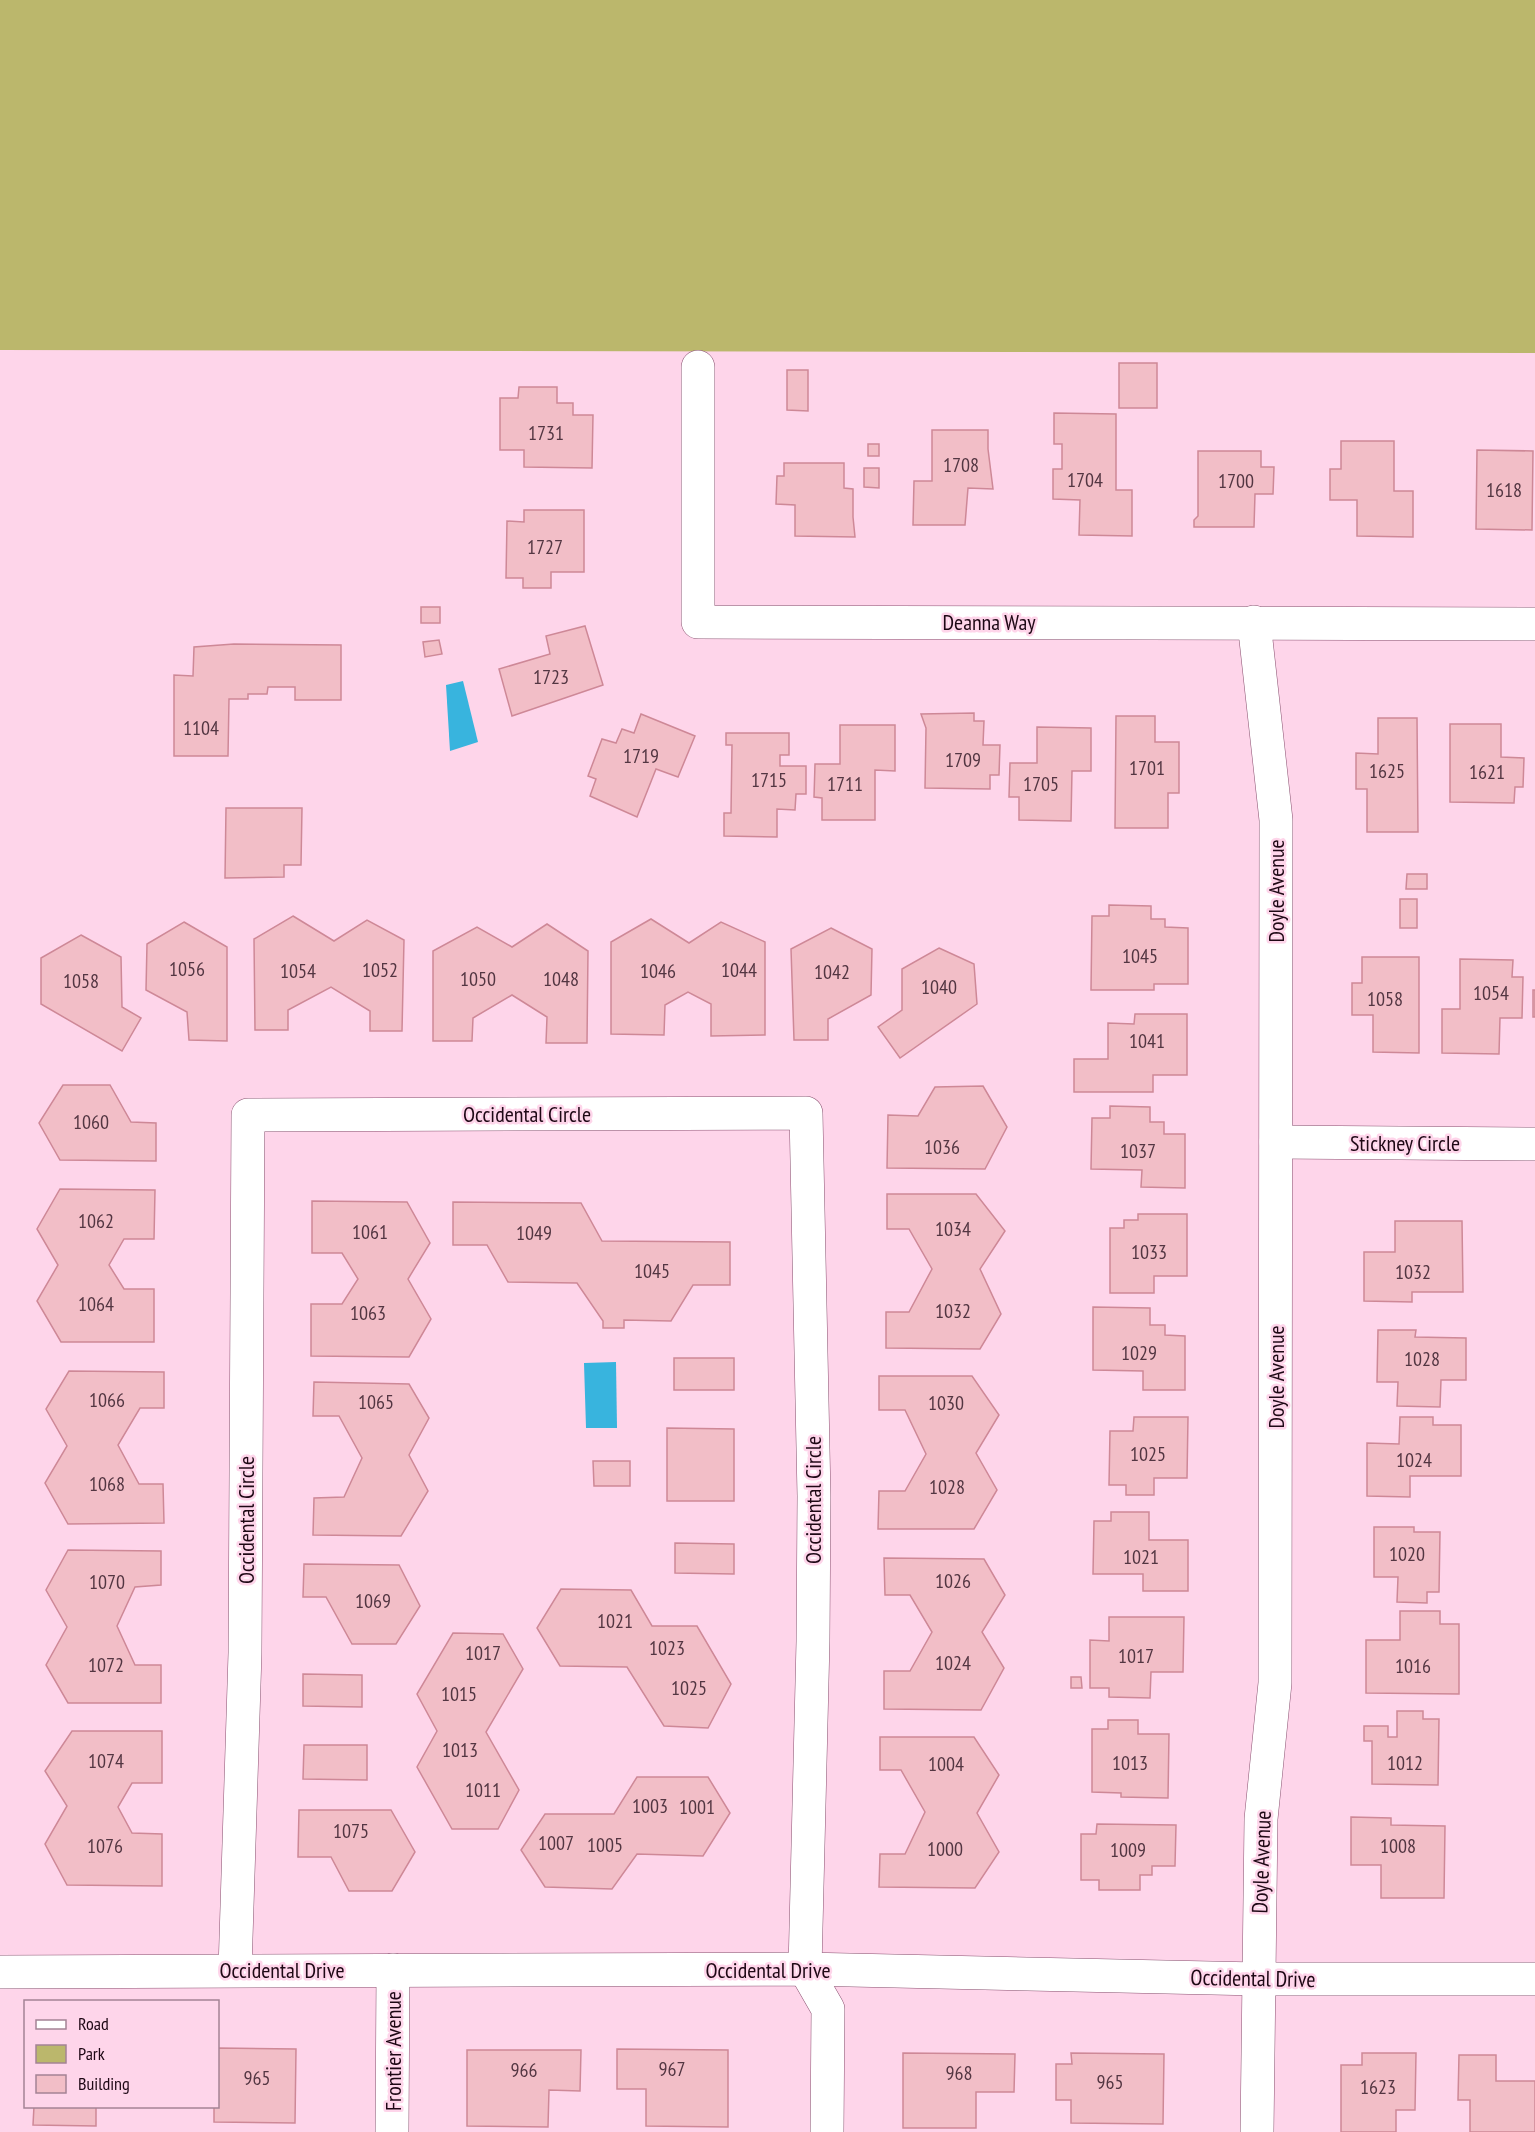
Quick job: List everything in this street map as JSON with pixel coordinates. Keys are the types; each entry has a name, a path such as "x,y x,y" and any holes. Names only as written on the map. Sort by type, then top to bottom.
{"street":[{"name":"Deanna Way","path":"698,367 698,622 1535,624"},
{"name":"Doyle Avenue","path":"1254,622 1276,820 1275,1683 1261,1819 1257,2132"},
{"name":"Occidental Circle","path":"235,1970 245,1653 248,1115 806,1113 814,1507 805,1969"},
{"name":"Stickney Circle","path":"1276,1142 1535,1144"},
{"name":"Occidental Drive","path":"0,1972 805,1969 1258,1979 1535,1979"},
{"path":"805,1969 828,2009 827,2132"},
{"name":"Frontier Avenue","path":"392,2132 393,1970"}],"green space":[{"path":"0,0 1535,0 1535,353 0,350"}],"water":[{"path":"463,681 478,742 450,751 446,685"},
{"path":"616,1362 617,1428 586,1428 584,1363"}],"building":[{"path":"1119,363 1157,363 1157,408 1119,408"},
{"path":"787,370 808,370 808,411 787,410"},
{"path":"519,387 557,387 557,403 573,403 573,415 593,415 592,468 524,467 524,450 500,450 500,398 518,398"},
{"path":"1054,413 1116,414 1116,490 1132,490 1132,536 1079,535 1080,500 1053,499 1053,469 1062,469 1062,444 1054,444"},
{"path":"932,430 988,430 993,489 968,488 965,525 913,525 914,481 932,481"},
{"path":"1341,441 1394,441 1394,491 1413,491 1413,537 1357,536 1357,500 1330,500 1330,469 1341,469"},
{"path":"868,444 879,444 879,456 868,456"},
{"path":"1477,450 1533,451 1532,530 1476,529"},
{"path":"1198,451 1261,451 1261,467 1274,467 1273,494 1255,494 1254,527 1194,527 1194,520 1198,516"},
{"path":"784,463 844,463 844,488 853,489 855,537 795,536 795,505 776,504 777,476 784,476"},
{"path":"864,468 879,468 879,488 864,487"},
{"path":"524,510 584,510 584,572 551,572 551,588 523,588 523,578 506,578 507,521 524,522"},
{"path":"421,607 440,607 440,623 421,623"},
{"path":"585,626 603,685 512,716 499,669 550,654 546,636"},
{"path":"439,640 442,654 425,657 423,642"},
{"path":"234,644 341,645 341,700 295,700 295,687 268,687 267,694 248,694 248,699 229,699 228,756 174,756 174,675 193,676 194,647"},
{"path":"974,713 974,721 984,721 983,745 1000,745 999,775 990,775 990,789 925,788 926,728 921,714"},
{"path":"641,714 695,736 678,777 656,769 637,817 590,796 596,779 588,776 602,739 616,743 622,729 634,733"},
{"path":"1116,716 1155,716 1155,742 1179,742 1179,793 1168,793 1168,828 1115,828"},
{"path":"1378,718 1417,718 1418,832 1367,832 1367,789 1356,789 1356,753 1378,754"},
{"path":"1450,724 1501,724 1501,757 1524,758 1523,787 1515,787 1514,803 1450,802"},
{"path":"840,725 895,725 895,771 875,770 875,820 822,820 822,798 814,797 815,764 840,764"},
{"path":"1037,727 1091,728 1091,771 1072,771 1071,821 1019,820 1019,797 1009,797 1010,763 1037,763"},
{"path":"726,733 789,733 789,755 780,755 780,766 806,766 806,794 796,794 795,810 777,809 777,837 724,836 724,813 731,813 732,745 726,745"},
{"path":"226,808 302,808 301,865 284,865 284,877 225,878"},
{"path":"1407,874 1427,874 1427,889 1406,889"},
{"path":"1400,899 1417,899 1417,928 1400,928"},
{"path":"1109,905 1151,906 1151,919 1165,919 1165,927 1188,928 1188,984 1154,984 1154,990 1091,990 1092,916 1109,916"},
{"path":"293,916 334,941 367,920 404,940 402,1031 370,1031 370,1011 331,987 288,1010 288,1030 255,1030 254,939"},
{"path":"651,919 689,943 721,922 765,942 765,1035 711,1036 711,1004 688,992 665,1005 664,1035 611,1034 611,942"},
{"path":"184,922 227,947 227,1041 189,1040 187,1012 146,990 147,944"},
{"path":"547,924 588,951 587,1043 546,1043 547,1017 512,995 473,1018 472,1041 433,1041 433,951 477,927 512,947"},
{"path":"831,928 872,949 871,995 828,1019 828,1040 794,1040 791,949"},
{"path":"81,935 121,957 122,1007 141,1018 122,1051 41,1004 41,958"},
{"path":"939,948 974,964 977,1004 900,1058 878,1027 902,1010 902,969"},
{"path":"1362,957 1419,957 1419,1053 1373,1052 1373,1015 1352,1015 1352,983 1362,983"},
{"path":"1460,959 1513,960 1512,977 1523,977 1522,1018 1500,1018 1499,1054 1442,1053 1442,1009 1460,1009"},
{"path":"1533,990 1535,990 1535,1017 1533,1017"},
{"path":"1135,1014 1187,1014 1187,1075 1153,1075 1153,1092 1074,1092 1074,1059 1108,1059 1108,1023 1134,1024"},
{"path":"63,1085 110,1085 131,1122 156,1123 156,1161 60,1160 39,1123"},
{"path":"983,1086 1007,1127 985,1169 887,1168 888,1115 918,1116 935,1087"},
{"path":"1110,1106 1150,1107 1150,1122 1164,1122 1164,1134 1185,1134 1185,1188 1141,1187 1142,1170 1091,1169 1092,1118 1110,1118"},
{"path":"60,1189 155,1190 154,1239 124,1239 109,1265 124,1289 154,1289 154,1342 61,1342 37,1301 58,1265 37,1229"},
{"path":"887,1194 976,1194 1005,1231 980,1269 1001,1314 980,1349 886,1348 886,1312 909,1312 932,1269 909,1229 887,1229"},
{"path":"312,1201 407,1202 430,1243 408,1279 431,1319 409,1357 311,1356 311,1304 342,1304 358,1279 342,1253 312,1253"},
{"path":"453,1202 581,1203 602,1241 730,1242 730,1285 693,1285 671,1321 624,1320 624,1328 603,1328 603,1321 577,1283 508,1282 487,1245 453,1245"},
{"path":"1138,1214 1187,1214 1187,1276 1154,1276 1154,1293 1110,1293 1110,1228 1124,1228 1124,1220 1138,1220"},
{"path":"1395,1221 1462,1221 1463,1292 1412,1292 1412,1302 1364,1301 1364,1252 1395,1252"},
{"path":"1093,1307 1150,1308 1150,1325 1165,1325 1165,1335 1185,1336 1185,1390 1143,1390 1143,1371 1093,1370"},
{"path":"1378,1330 1416,1330 1415,1337 1466,1338 1466,1380 1441,1380 1440,1407 1397,1406 1398,1382 1377,1382"},
{"path":"674,1358 734,1358 734,1390 674,1390"},
{"path":"69,1371 164,1372 164,1408 140,1408 118,1445 139,1484 163,1484 164,1523 68,1524 45,1483 67,1446 46,1409"},
{"path":"879,1376 972,1376 999,1415 976,1453 997,1490 974,1529 878,1529 879,1491 905,1491 926,1454 905,1410 879,1410"},
{"path":"314,1382 409,1384 429,1418 409,1455 428,1491 401,1536 313,1535 314,1498 344,1497 362,1458 339,1416 313,1416"},
{"path":"1134,1417 1188,1417 1187,1478 1154,1478 1154,1495 1126,1495 1126,1485 1109,1485 1110,1431 1133,1431"},
{"path":"1400,1417 1433,1417 1433,1425 1461,1425 1461,1476 1410,1476 1410,1497 1367,1496 1367,1443 1399,1444"},
{"path":"667,1428 734,1429 734,1501 667,1501"},
{"path":"593,1461 630,1461 630,1486 594,1486"},
{"path":"1111,1512 1149,1512 1149,1540 1188,1540 1188,1591 1143,1591 1143,1574 1093,1574 1094,1521 1111,1521"},
{"path":"1374,1527 1414,1527 1414,1532 1440,1532 1439,1592 1427,1592 1427,1603 1397,1602 1398,1577 1374,1577"},
{"path":"675,1543 734,1544 734,1574 675,1573"},
{"path":"68,1550 161,1551 161,1585 135,1587 117,1626 135,1665 161,1665 161,1703 68,1703 46,1665 67,1627 46,1590"},
{"path":"884,1558 984,1559 1005,1595 982,1632 1004,1668 981,1710 884,1709 884,1671 910,1671 932,1632 910,1595 885,1595"},
{"path":"304,1564 399,1565 420,1606 396,1644 352,1644 326,1597 303,1597"},
{"path":"561,1589 631,1590 652,1626 697,1626 731,1684 708,1728 664,1726 627,1667 560,1666 537,1628"},
{"path":"1400,1611 1440,1611 1440,1624 1459,1624 1459,1694 1366,1693 1366,1640 1400,1640"},
{"path":"1109,1617 1184,1617 1183,1672 1151,1672 1150,1698 1109,1697 1109,1688 1090,1688 1090,1640 1109,1641"},
{"path":"453,1633 503,1634 523,1669 486,1732 519,1790 498,1829 452,1829 417,1767 437,1731 417,1694"},
{"path":"303,1674 362,1675 362,1707 303,1706"},
{"path":"1071,1677 1081,1677 1082,1688 1071,1688"},
{"path":"1397,1711 1423,1711 1423,1719 1439,1719 1438,1785 1372,1784 1372,1741 1364,1741 1364,1726 1388,1726 1388,1737 1397,1737"},
{"path":"1108,1720 1138,1720 1138,1734 1169,1734 1168,1798 1121,1797 1121,1793 1092,1792 1092,1729 1108,1729"},
{"path":"72,1731 162,1731 162,1783 132,1783 118,1807 132,1833 162,1834 162,1886 67,1885 45,1844 67,1806 45,1771"},
{"path":"880,1737 974,1737 999,1775 977,1813 999,1852 975,1888 879,1887 880,1854 905,1854 925,1812 901,1770 880,1770"},
{"path":"304,1745 367,1745 367,1780 303,1779"},
{"path":"637,1777 708,1777 730,1813 703,1856 637,1854 612,1889 545,1887 521,1850 545,1814 614,1814"},
{"path":"299,1810 391,1810 415,1852 392,1891 349,1891 331,1857 298,1857"},
{"path":"1351,1817 1391,1818 1391,1825 1445,1826 1444,1898 1381,1898 1381,1865 1351,1865"},
{"path":"1097,1824 1176,1825 1175,1866 1152,1866 1152,1875 1140,1875 1140,1890 1099,1890 1099,1880 1081,1880 1081,1834 1096,1834"},
{"path":"219,2048 296,2049 295,2123 214,2122 214,2108 219,2108"},
{"path":"617,2049 728,2050 728,2127 646,2126 646,2089 617,2089"},
{"path":"467,2050 581,2050 580,2091 549,2090 548,2127 467,2126"},
{"path":"903,2053 1015,2054 1014,2092 976,2092 976,2128 903,2128"},
{"path":"1071,2053 1164,2054 1163,2124 1071,2123 1071,2100 1056,2100 1056,2064 1072,2064"},
{"path":"1362,2053 1416,2053 1415,2110 1396,2110 1396,2132 1341,2132 1341,2065 1362,2065"},
{"path":"1459,2055 1496,2055 1496,2081 1535,2081 1535,2132 1470,2132 1470,2100 1458,2100"},
{"path":"34,2108 96,2108 96,2126 33,2125"}]}
